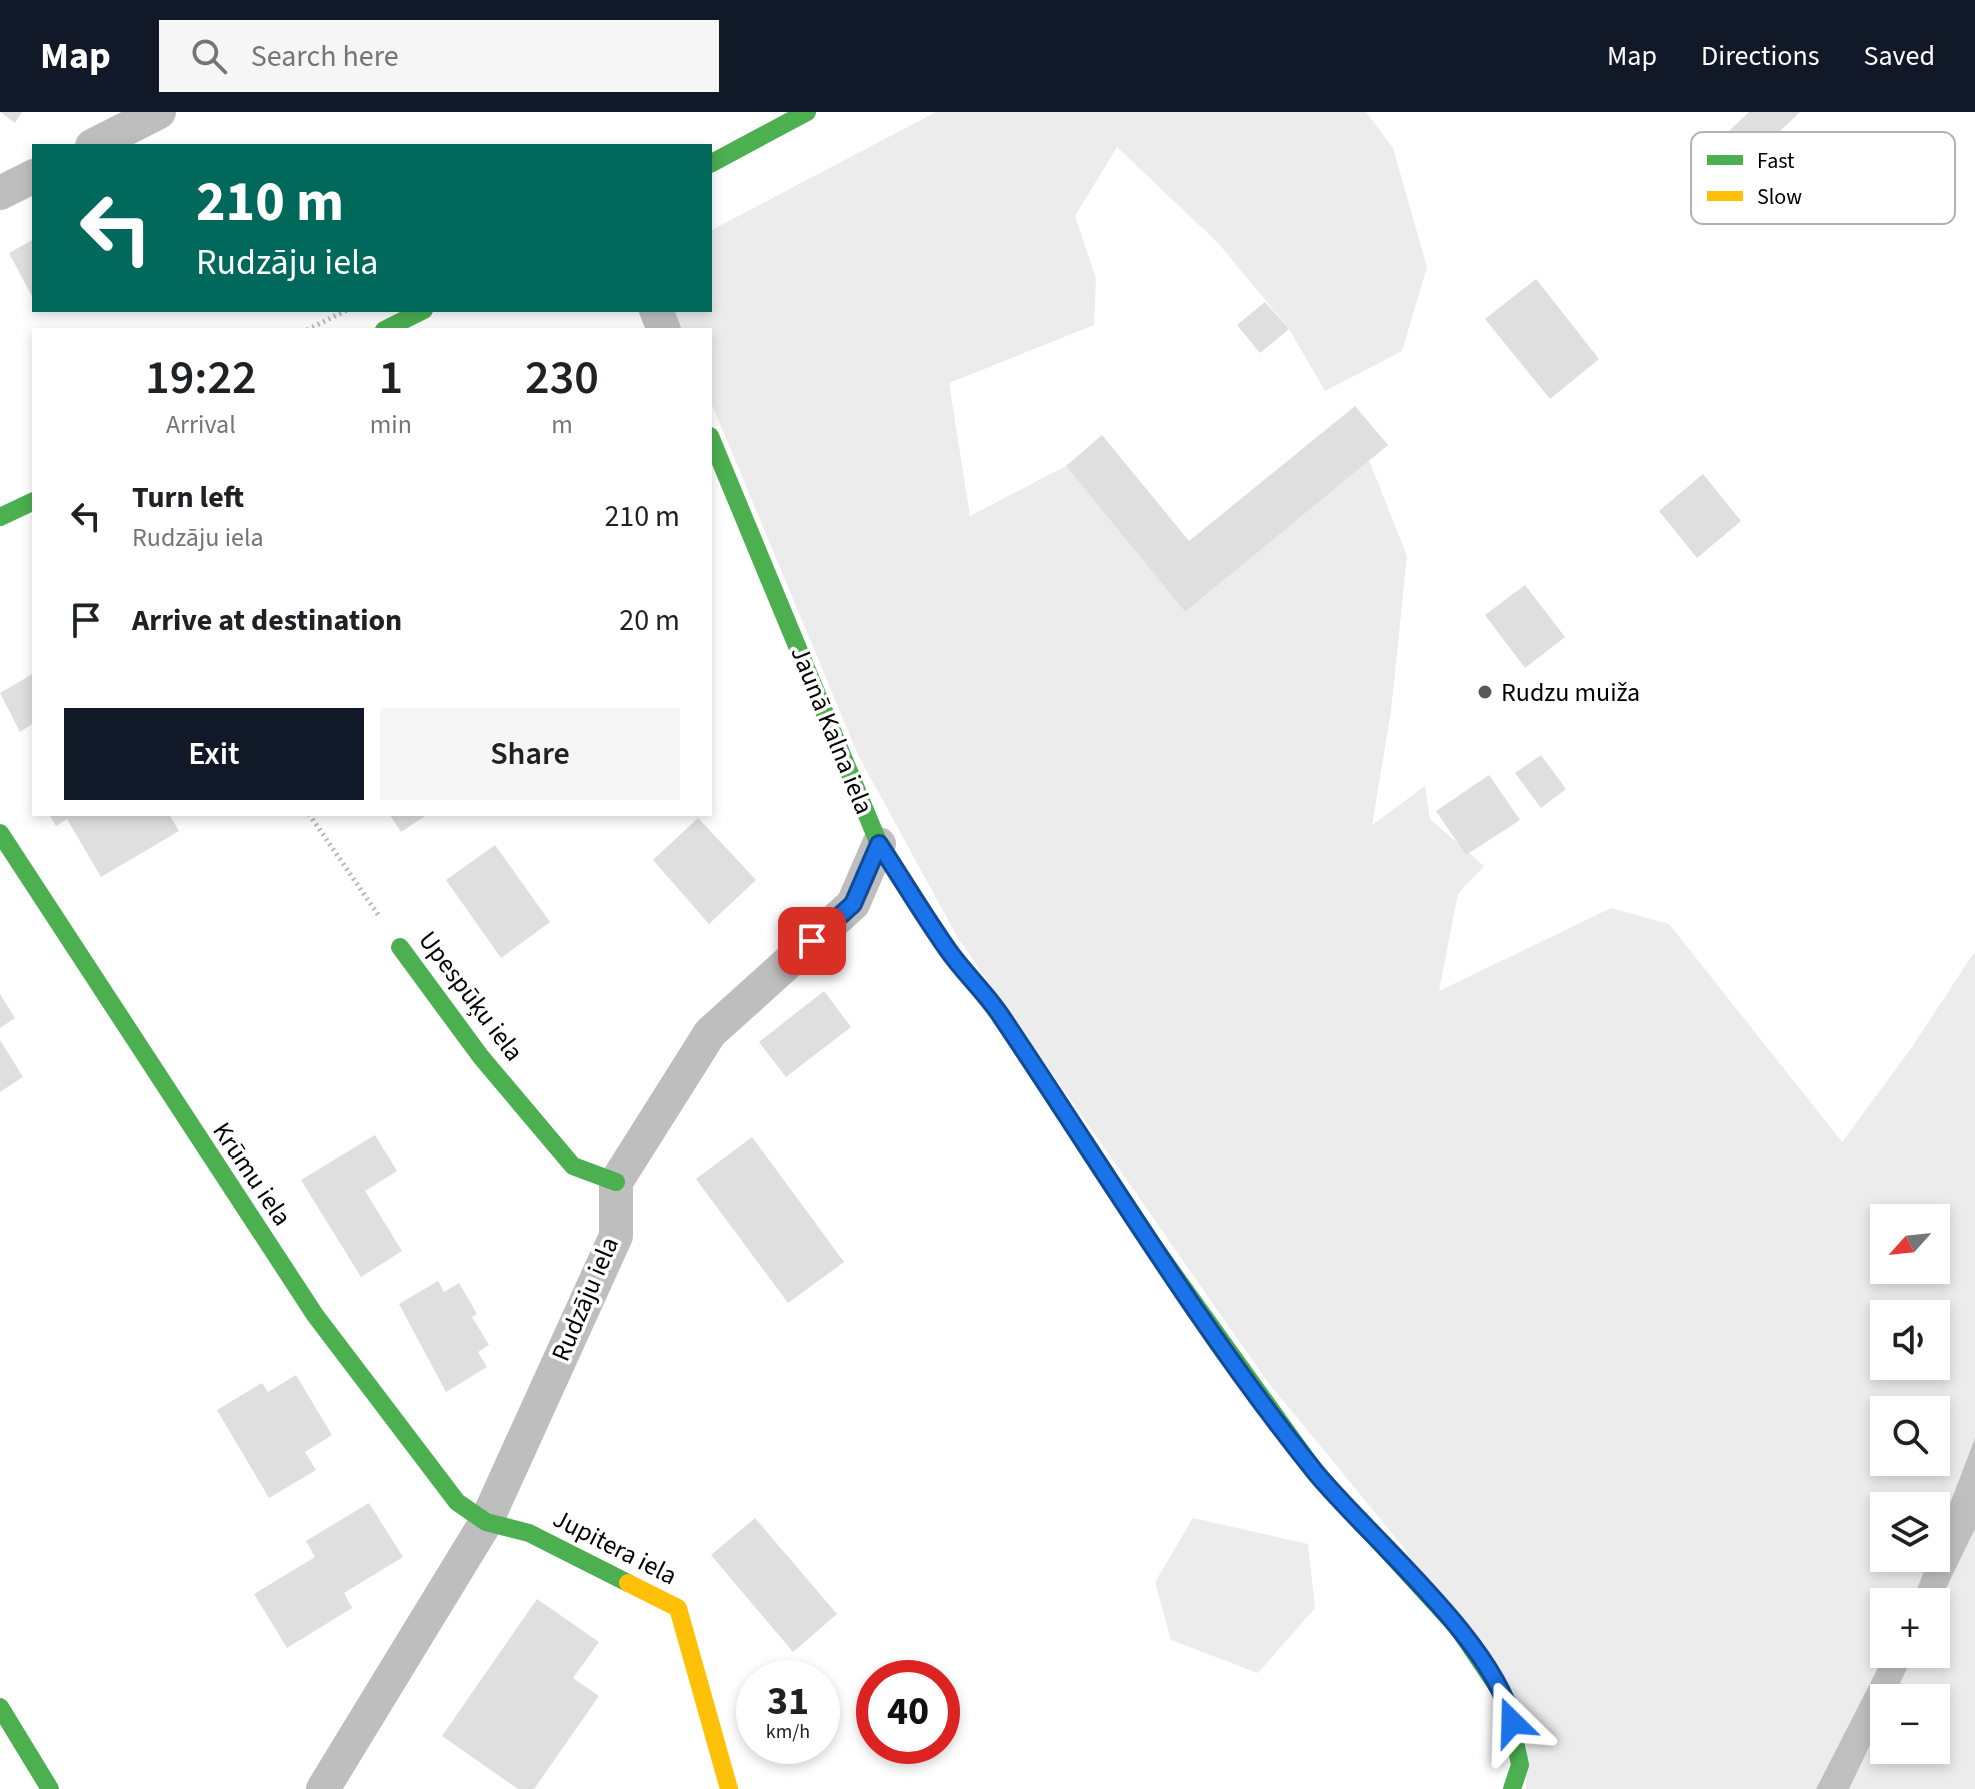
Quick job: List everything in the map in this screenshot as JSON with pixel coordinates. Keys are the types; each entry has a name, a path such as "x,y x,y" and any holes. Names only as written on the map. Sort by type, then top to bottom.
{"street":[{"path":"96,144 159,112"},
{"path":"712,163 807,112"},
{"path":"0,193 32,177"},
{"path":"388,328 420,312"},
{"name":"Jaunā Kalna iela","path":"712,441 879,844 949,952 999,1013 1092,1158 1213,1334 1317,1474 1458,1628 1507,1701 1520,1765 1512,1789"},
{"path":"0,517 32,502"},
{"name":"Krūmu iela","path":"0,833 315,1315 457,1502 486,1522"},
{"path":"616,1182 710,1033 853,904 879,844"},
{"name":"Upespūķu iela","path":"400,947 481,1057 573,1166 616,1182"},
{"name":"Rudzāju iela","path":"323,1789 486,1522 616,1236 616,1182"},
{"name":"Jupitera iela","path":"486,1522 529,1533 678,1608 729,1789"},
{"path":"0,1707 50,1789"}],"path":[{"path":"311,328 343,312"},
{"name":"Upespūķu iela","path":"310,816 400,947"}],"shaded area":[{"path":"936,112 1366,112 1393,148 1427,267 1402,351 1325,391 1289,329 1219,244 1117,147 1075,216 1096,278 1094,325 949,383 970,516 1066,466 1185,612 1369,460 1407,556 1391,711 1372,825 1425,786 1430,819 1484,866 1458,894 1439,991 1611,908 1669,924 1842,1142 1910,1050 1975,951 1975,1438 1950,1503 1950,1492 1870,1492 1870,1572 1924,1572 1917,1588 1870,1588 1870,1668 1878,1668 1816,1789 1526,1789 1527,1731 1404,1548 1267,1381 959,940 858,755 712,405 712,328 680,328 673,312 712,312 712,230"},
{"path":"1975,1438 1975,1529 1946,1588 1917,1588 1924,1572 1950,1572 1950,1503"},
{"path":"1193,1518 1308,1544 1315,1608 1258,1673 1171,1640 1155,1582"},
{"path":"1975,1529 1975,1789 1849,1789 1870,1745 1870,1764 1950,1764 1950,1684 1900,1684 1907,1668 1950,1668 1950,1588 1946,1588"},
{"path":"1878,1668 1907,1668 1900,1684 1870,1684 1870,1745 1849,1789 1816,1789"}],"building":[{"path":"0,112 22,112 15,123"},
{"path":"1749,112 1800,112 1779,132 1728,132"},
{"path":"32,240 32,296 9,253"},
{"path":"1536,279 1599,359 1550,399 1485,319"},
{"path":"1265,302 1289,329 1260,353 1237,325"},
{"path":"1355,406 1388,445 1185,612 1066,466 1102,435 1189,541"},
{"path":"1703,474 1741,521 1697,558 1659,511"},
{"path":"1525,585 1565,637 1525,668 1485,615"},
{"path":"32,674 32,724 20,732 0,693"},
{"path":"1541,755 1566,789 1541,808 1515,773"},
{"path":"1489,775 1520,820 1466,855 1436,811"},
{"path":"50,816 170,816 179,831 101,877 67,819 56,826"},
{"path":"390,816 425,816 401,832"},
{"path":"698,818 756,880 709,924 653,860"},
{"path":"495,845 550,922 501,958 446,880"},
{"path":"824,991 851,1027 786,1077 759,1042"},
{"path":"0,994 15,1018 0,1028"},
{"path":"0,1040 23,1077 0,1092"},
{"path":"375,1135 397,1171 365,1191 402,1251 361,1277 301,1180"},
{"path":"752,1137 844,1262 788,1303 696,1179"},
{"path":"438,1281 444,1292 459,1283 477,1314 472,1317 489,1345 478,1352 487,1367 446,1392 399,1304"},
{"path":"296,1375 332,1435 305,1452 316,1470 269,1498 217,1410 262,1383 268,1392"},
{"path":"369,1503 403,1557 344,1593 352,1608 287,1648 254,1594 315,1557 306,1541"},
{"path":"755,1518 837,1614 793,1652 711,1555"},
{"path":"537,1599 599,1642 573,1678 599,1696 534,1789 518,1789 442,1736"}],"traffic: fast":[{"path":"712,163 807,112"},
{"path":"388,328 420,312"},
{"path":"712,441 879,844 949,952 1000,1014"},
{"path":"0,517 32,502"},
{"path":"0,833 315,1315 457,1502 486,1522 529,1533 628,1583"},
{"path":"400,947 481,1057 573,1166 616,1182"},
{"path":"1154,1247 1317,1474 1458,1628 1507,1701 1520,1765 1512,1789"},
{"path":"0,1707 50,1789"}],"traffic: slow":[{"path":"1000,1014 1154,1247"},
{"path":"628,1583 678,1608 729,1789"}],"place":[{"name":"Rudzu muiža","path":"1485,692"}],"route":[{"path":"812,941 853,904 879,844 949,952 999,1013 1092,1158 1213,1334 1317,1474 1458,1628 1507,1701 1512,1722"}]}
